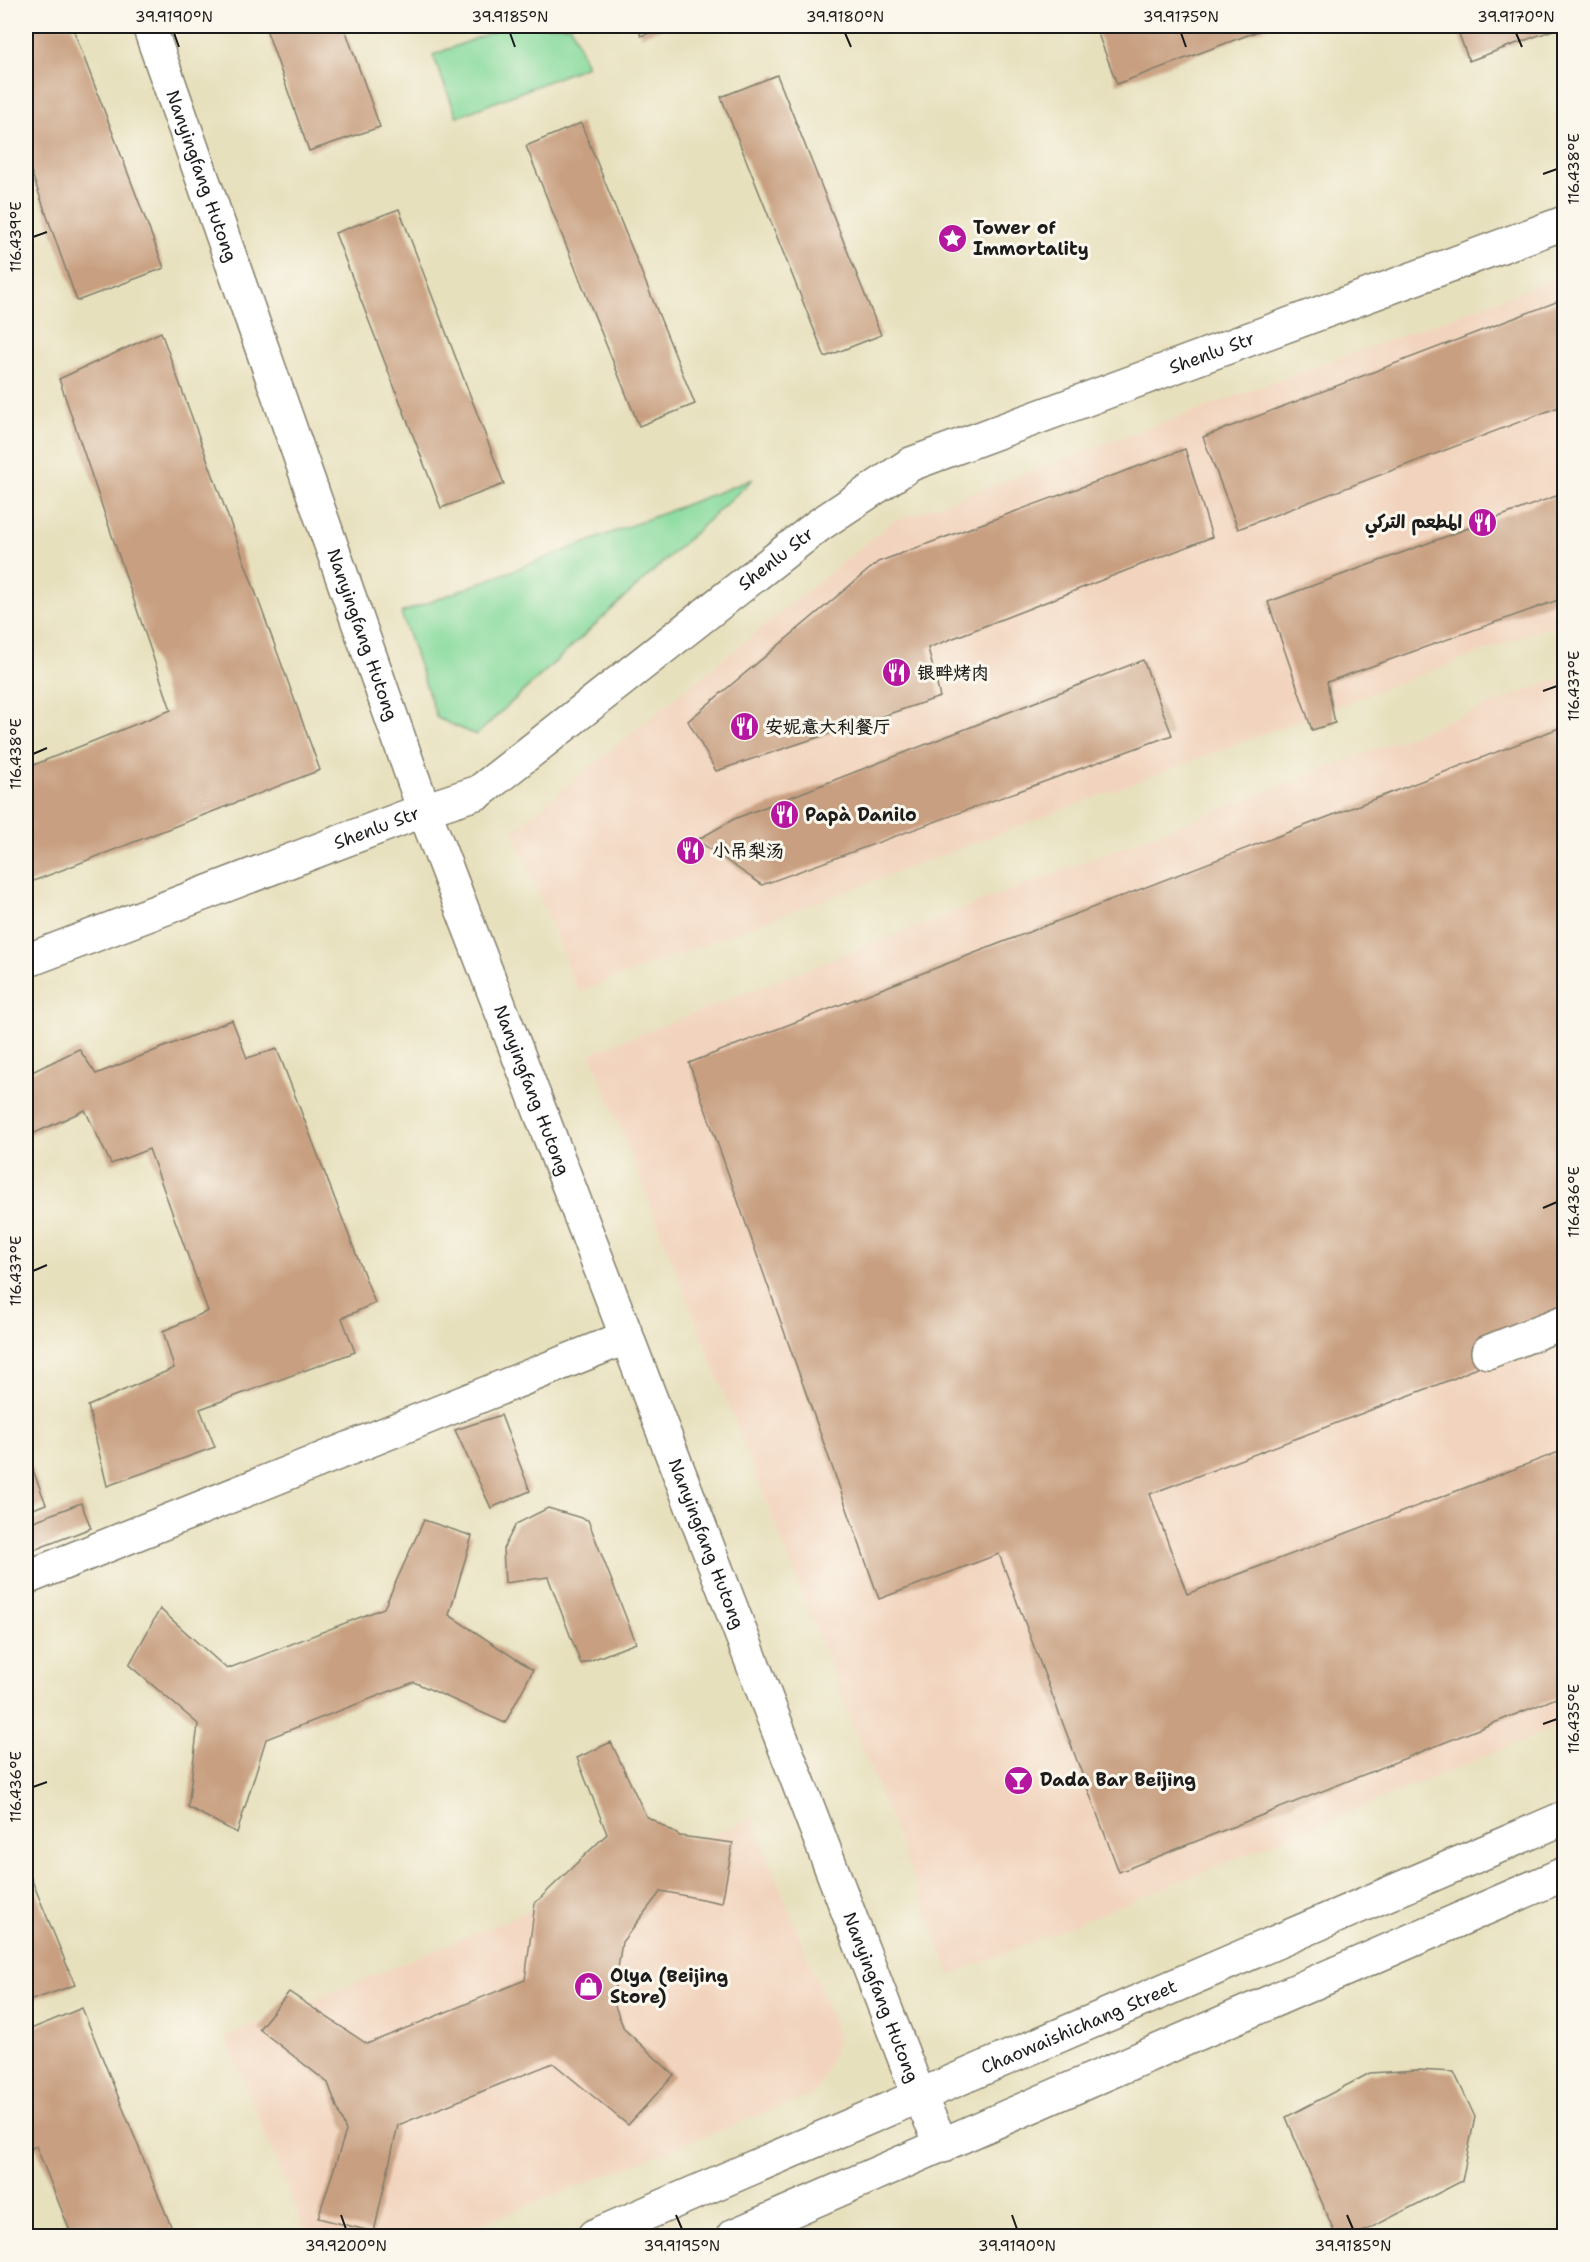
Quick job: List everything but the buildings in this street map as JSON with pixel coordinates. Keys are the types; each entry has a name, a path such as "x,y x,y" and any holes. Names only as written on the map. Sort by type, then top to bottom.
{"street":[{"name":"Nanyingfang Hutong","path":"149,26 424,810 919,2096 943,2146"},
{"name":"Shenlu Str","path":"26,961 424,810 479,792 819,525 911,464 1564,223"},
{"path":"1488,1352 1564,1322"},
{"path":"26,1578 627,1337"},
{"name":"Chaowaishichang Street","path":"594,2236 1564,1818"},
{"path":"733,2236 1564,1874"}],"shaded area":[{"path":"1564,276 1564,621 578,992 513,830 892,522"},
{"path":"1564,676 1564,1724 951,1975 591,1053"},
{"path":"753,1818 839,2038 816,2093 449,2236 307,2236 225,2037"}],"green space":[{"path":"508,26 571,26 587,66 457,117 433,55"},
{"path":"753,479 476,735 437,718 401,613"}],"place":[{"name":"Tower of Immortality","path":"952,238"},
{"name":"المطعم التركي","path":"1483,522"},
{"name":"银畔烤肉","path":"896,673"},
{"name":"安妮意大利餐厅","path":"744,727"},
{"name":"Papà Danilo","path":"784,815"},
{"name":"小吊梨汤","path":"691,851"},
{"name":"Dada Bar Beijing","path":"1019,1780"},
{"name":"Olya (Beijing Store)","path":"589,1986"}]}
